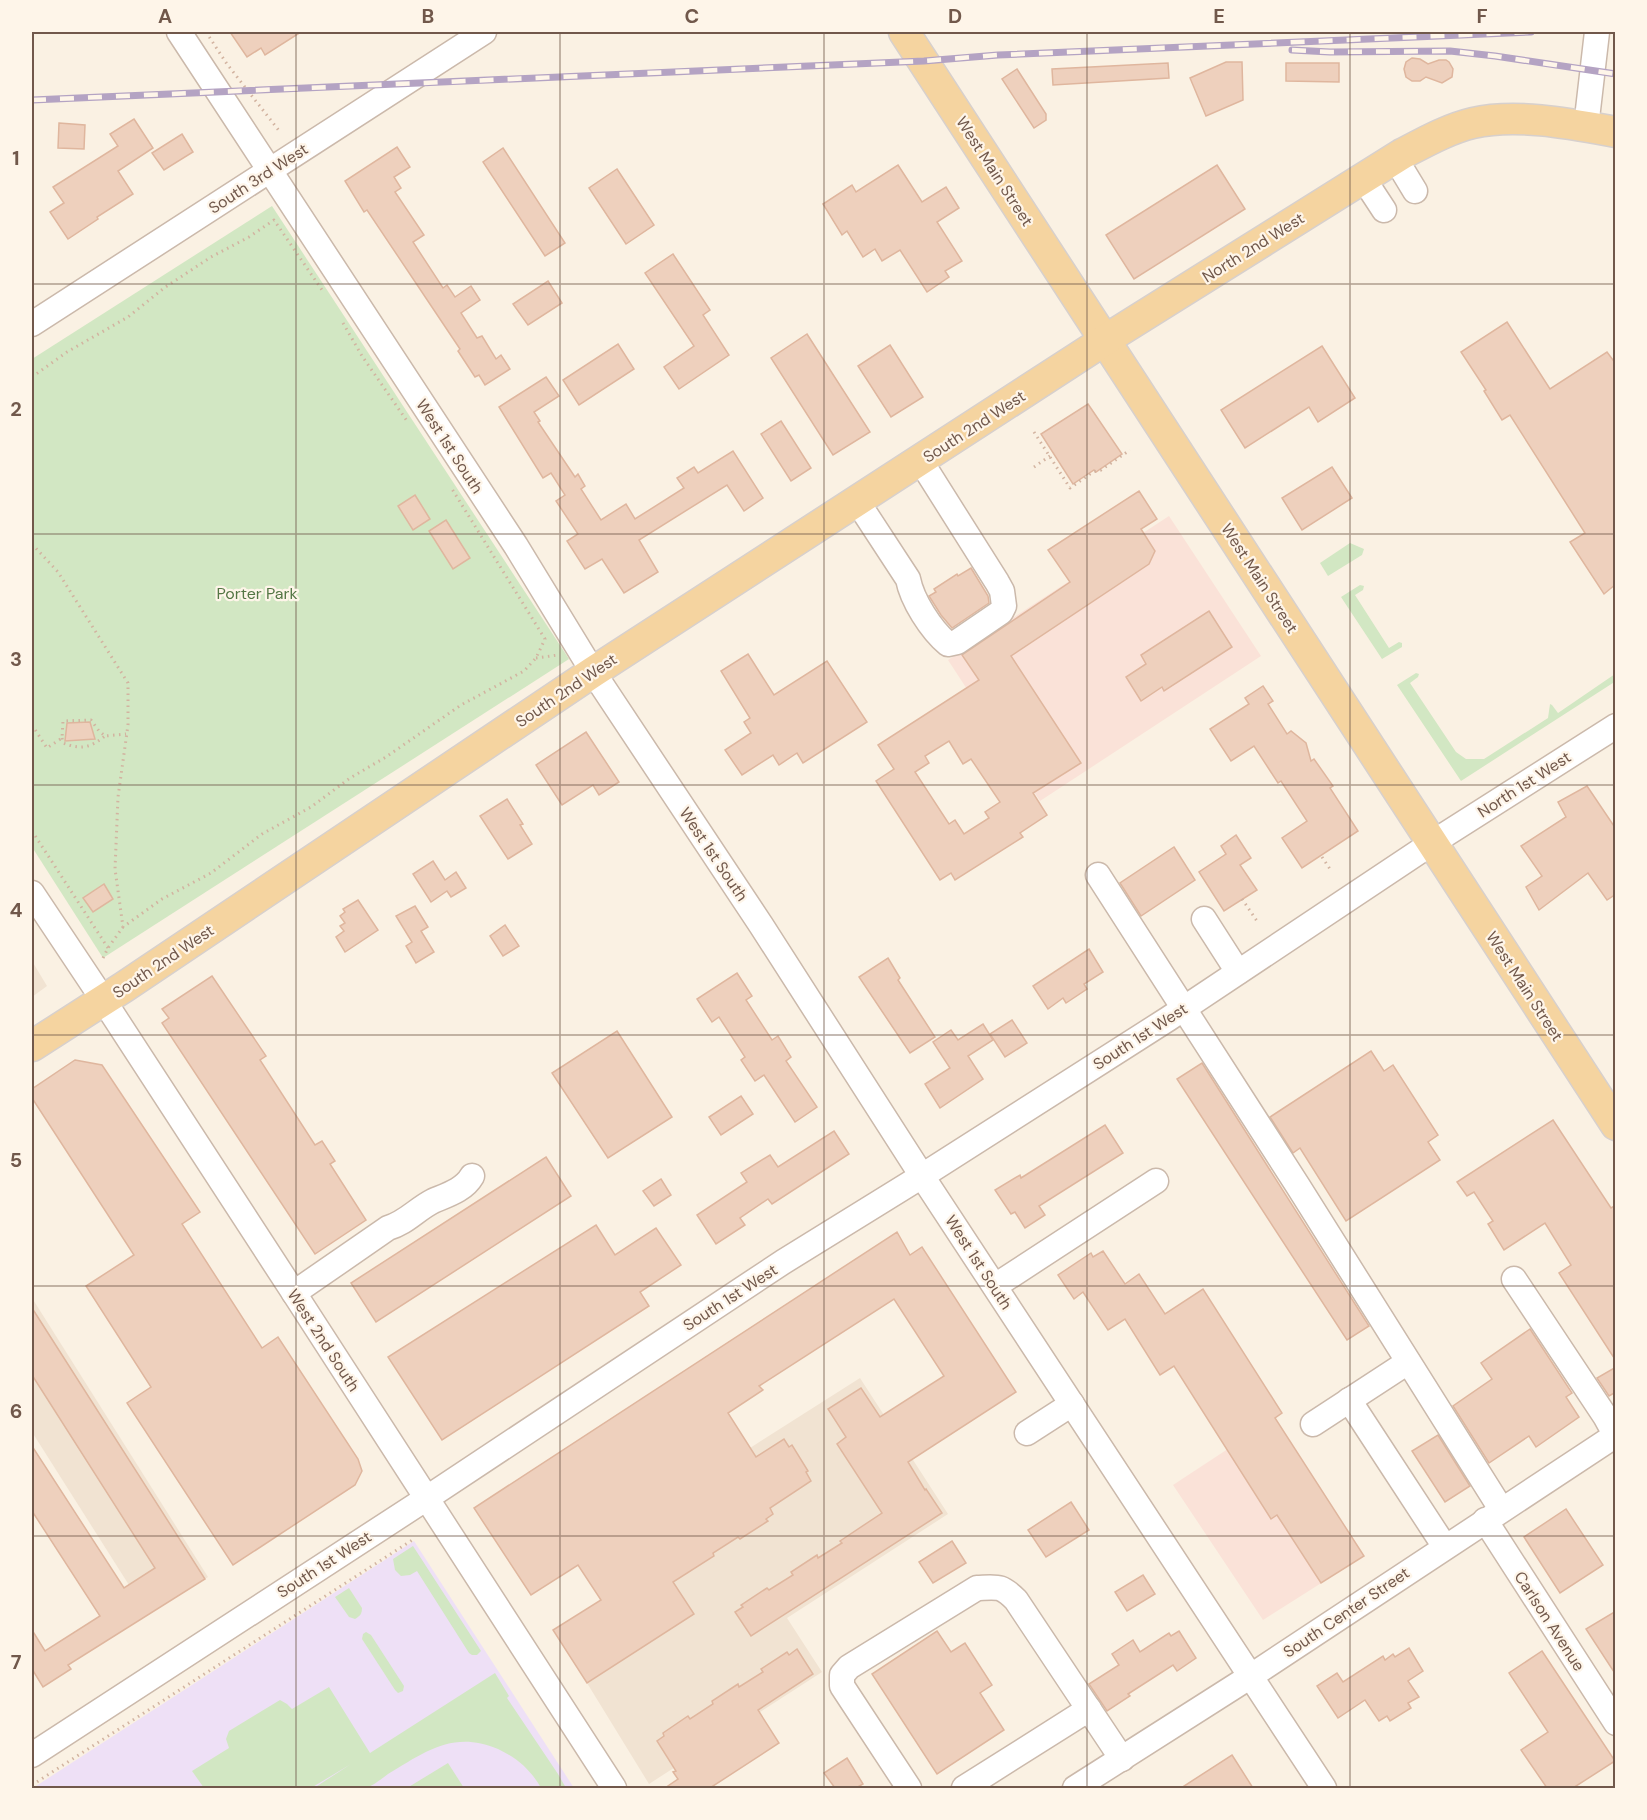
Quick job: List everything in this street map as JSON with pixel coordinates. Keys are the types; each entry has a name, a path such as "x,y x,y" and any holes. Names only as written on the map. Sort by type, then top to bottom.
{"main road":[{"name":"West Main Street","path":"904,32 1616,1125"},
{"name":"North 2nd West","path":"1105,340 1398,156 1450,130 1474,123 1526,120 1616,132"},
{"name":"South 2nd West","path":"32,1046 104,1001 593,672 1105,340"}],"street":[{"name":"West 1st South","path":"179,32 516,546 593,672 761,925 922,1176 1324,1788"},
{"name":"South 3rd West","path":"32,324 484,32"},
{"path":"1586,127 1597,32"},
{"path":"1398,156 1415,190"},
{"path":"1363,178 1384,210"},
{"path":"857,501 908,579 911,592 939,636 948,644 957,642 1001,612 1004,606 1002,591 920,460"},
{"name":"North 1st West","path":"1432,843 1616,726"},
{"name":"South 1st West","path":"32,1755 427,1498 783,1262 1184,1008 1432,843"},
{"name":"Carlson Avenue","path":"1098,875 1408,1362 1493,1514 1616,1723"},
{"name":"West 2nd South","path":"32,893 614,1788"},
{"path":"1204,919 1238,972"},
{"path":"294,1293 388,1228 398,1225 433,1201 444,1198 460,1188 472,1176"},
{"path":"995,1286 1156,1181"},
{"path":"1514,1279 1602,1410 1615,1436"},
{"path":"1313,1424 1408,1362"},
{"path":"1349,1400 1444,1547"},
{"path":"1027,1433 1072,1404"},
{"name":"South Center Street","path":"1075,1788 1251,1676 1493,1514 1615,1436"},
{"path":"909,1788 842,1686 842,1675 849,1667 977,1588 1005,1589 1016,1600 1122,1759"},
{"path":"964,1788 1089,1709"}],"path":[{"path":"206,32 227,64 280,132"},
{"path":"32,377 67,352 128,317 164,288 211,257 249,237 274,220 326,297"},
{"path":"339,316 362,356 410,424"},
{"path":"1034,432 1070,488 1093,472 1101,471 1130,450"},
{"path":"1034,467 1050,456"},
{"path":"103,958 123,927 162,898 212,873 262,834 311,807 461,705 524,671 536,658 545,639 448,483"},
{"path":"32,544 33,551 58,572 128,683 127,734 118,797 115,869 123,927"},
{"path":"536,658 558,655"},
{"path":"105,736 91,720 63,721 63,743 73,747 92,746 105,736 127,734"},
{"path":"32,725 46,748 62,738"},
{"path":"32,831 108,948"},
{"path":"1322,857 1332,872"},
{"path":"1242,899 1257,921"},
{"path":"32,1785 414,1539"}],"shaded area":[{"path":"1169,516 1261,656 1040,801 948,660"},
{"path":"32,961 47,986 32,997"},
{"path":"32,1298 208,1577 148,1615 32,1432"},
{"path":"860,1378 948,1514 787,1618 822,1672 649,1784 587,1683 693,1614 652,1550 767,1474 750,1448"},
{"path":"1275,1418 1364,1556 1263,1620 1173,1485"},
{"path":"414,1541 574,1788 33,1788"}],"green space":[{"name":"Porter Park","path":"272,206 569,659 103,958 32,847 32,359"},
{"path":"1350,543 1364,549 1362,555 1328,576 1320,563"},
{"path":"1360,585 1364,586 1363,590 1355,595 1389,648 1399,642 1402,643 1402,647 1382,659 1341,597"},
{"path":"1416,673 1419,674 1418,677 1410,683 1456,752 1466,759 1484,759 1548,718 1550,704 1558,713 1615,674 1616,681 1461,781 1397,685"},
{"path":"413,1546 481,1651 477,1655 469,1653 417,1571 401,1576 395,1570 393,1559"},
{"path":"349,1588 362,1608 362,1612 355,1619 349,1617 335,1597"},
{"path":"366,1632 371,1635 404,1686 403,1691 398,1693 395,1690 362,1639"},
{"path":"495,1673 509,1696 507,1698 566,1788 541,1788 528,1770 511,1756 498,1749 467,1742 453,1743 427,1751 373,1784 359,1789 314,1788 351,1764 311,1788 204,1788 192,1771 229,1748 226,1739 229,1731 280,1700 292,1709 329,1687 370,1753"},
{"path":"448,1763 464,1788 407,1788"}],"building":[{"path":"230,32 301,32 265,55 261,48 247,57"},
{"path":"1412,58 1420,59 1428,64 1446,60 1453,69 1452,77 1442,83 1426,77 1420,81 1412,81 1406,77 1404,69 1406,62"},
{"path":"1226,62 1242,62 1243,100 1206,116 1190,78"},
{"path":"1168,63 1169,78 1053,85 1052,69"},
{"path":"1286,63 1339,63 1339,82 1286,81"},
{"path":"1017,69 1046,114 1046,120 1034,128 1002,79"},
{"path":"134,119 153,148 118,171 133,194 68,239 50,212 64,203 53,187 118,146 110,134"},
{"path":"59,123 85,125 84,149 58,148"},
{"path":"182,134 193,152 164,170 152,153"},
{"path":"397,147 410,167 394,177 401,188 395,192 424,235 413,242 443,288 447,285 455,297 471,286 480,300 461,313 477,338 482,336 496,359 501,355 510,369 485,385 479,375 475,377 458,351 460,349 367,210 364,212 345,181"},
{"path":"503,148 565,243 545,256 483,162"},
{"path":"898,165 922,202 946,187 959,208 937,222 962,261 945,271 949,277 927,292 900,250 882,261 875,249 863,257 847,231 842,235 823,204 852,185 856,192"},
{"path":"1217,165 1245,209 1134,279 1106,235"},
{"path":"617,169 654,225 626,244 589,188"},
{"path":"673,254 710,310 703,315 729,355 679,389 664,367 694,346 645,273"},
{"path":"548,281 562,303 528,325 513,304"},
{"path":"1507,322 1550,389 1607,352 1616,364 1616,584 1604,594 1570,542 1585,533 1510,415 1502,420 1461,352"},
{"path":"807,334 870,432 833,455 771,358"},
{"path":"618,344 634,369 579,405 563,380"},
{"path":"890,345 923,397 891,417 858,366"},
{"path":"1322,346 1355,398 1318,422 1309,407 1245,448 1221,410"},
{"path":"546,377 559,396 534,412 540,421 538,422 575,477 578,474 585,486 581,489 601,520 626,504 635,519 684,488 677,478 694,467 698,473 733,451 763,498 744,511 727,485 639,540 658,572 624,593 602,559 585,569 567,541 578,534 556,501 565,495 551,473 543,478 499,407"},
{"path":"1088,404 1122,454 1073,484 1041,434"},
{"path":"781,421 811,468 791,481 761,434"},
{"path":"1332,467 1352,498 1302,530 1282,498"},
{"path":"1139,491 1157,519 1141,529 1155,551 1149,564 1011,656 1081,763 1033,793 1047,815 1020,833 1023,837 955,880 951,873 940,880 876,781 894,769 878,745 979,680 962,655 1070,582 1048,550","holes":["949,741 963,764 971,759 1000,802 985,812 989,818 964,834 955,820 949,824 915,772 929,763 925,756"]},
{"path":"415,495 430,519 413,530 398,506"},
{"path":"446,520 470,558 453,569 429,531"},
{"path":"971,568 988,596 989,603 952,628 929,596 936,592 934,589"},
{"path":"1209,611 1232,647 1164,691 1162,687 1141,701 1126,677 1146,664 1141,655"},
{"path":"748,654 774,695 827,661 867,722 803,763 797,753 779,765 773,755 742,775 725,750 751,733 744,722 750,718 721,671"},
{"path":"1263,686 1273,701 1268,704 1287,734 1291,731 1306,743 1311,761 1314,759 1333,786 1330,788 1358,831 1302,868 1282,838 1307,821 1281,781 1278,783 1254,746 1231,761 1210,729 1249,704 1245,698"},
{"path":"90,722 95,739 65,741 67,723"},
{"path":"586,732 619,782 599,795 593,785 562,805 536,765"},
{"path":"1587,786 1616,829 1616,894 1607,900 1588,873 1539,910 1526,887 1542,876 1521,846 1566,817 1558,802"},
{"path":"507,799 523,824 520,825 532,844 508,859 480,816"},
{"path":"1236,835 1251,858 1240,865 1257,890 1224,911 1199,872 1226,854 1221,846"},
{"path":"1174,847 1195,880 1141,916 1120,883"},
{"path":"433,861 445,880 456,872 466,888 451,897 447,891 431,902 413,874"},
{"path":"104,884 113,899 93,912 83,898"},
{"path":"358,900 378,930 345,952 336,937 344,931 340,926 345,923 340,916 345,912 343,909"},
{"path":"415,906 428,927 421,931 434,952 416,963 406,946 412,942 396,916"},
{"path":"505,925 519,946 503,956 490,936"},
{"path":"1089,949 1103,972 1084,984 1087,989 1066,1003 1063,998 1048,1009 1033,986"},
{"path":"888,958 900,978 898,980 935,1037 910,1053 859,977"},
{"path":"737,973 752,996 746,1000 772,1040 778,1036 791,1057 786,1061 817,1107 795,1122 764,1075 755,1081 741,1060 745,1057 719,1017 712,1022 697,999"},
{"path":"212,976 266,1056 260,1060 315,1145 322,1141 335,1161 330,1164 366,1220 315,1254 162,1023 169,1018 162,1009"},
{"path":"1012,1020 1027,1043 1005,1057 990,1034"},
{"path":"983,1024 993,1040 968,1056 983,1079 940,1108 925,1084 950,1068 933,1042 951,1030 958,1040"},
{"path":"617,1031 672,1117 608,1158 552,1073"},
{"path":"1371,1051 1384,1071 1393,1065 1438,1135 1428,1142 1440,1160 1346,1221 1300,1148 1293,1153 1270,1117"},
{"path":"75,1060 102,1065 200,1212 182,1224 262,1348 278,1337 358,1459 362,1471 355,1485 233,1565 127,1403 151,1387 86,1286 134,1255 32,1098 32,1089"},
{"path":"1202,1063 1369,1326 1347,1340 1177,1079"},
{"path":"741,1096 753,1114 721,1135 709,1117"},
{"path":"1553,1120 1611,1208 1616,1205 1616,1361 1559,1273 1571,1265 1545,1223 1504,1250 1488,1224 1493,1221 1474,1192 1467,1196 1457,1182"},
{"path":"1105,1125 1123,1153 1039,1206 1045,1215 1025,1228 1015,1212 1011,1214 995,1190 1020,1175 1021,1178"},
{"path":"834,1131 849,1154 772,1204 768,1199 740,1218 745,1225 716,1244 697,1215 747,1182 741,1173 770,1155 778,1167"},
{"path":"546,1157 571,1196 376,1322 351,1283"},
{"path":"661,1179 671,1195 654,1206 643,1191"},
{"path":"596,1225 615,1255 656,1228 681,1265 640,1292 649,1306 442,1440 388,1357"},
{"path":"897,1232 910,1255 922,1247 1016,1392 908,1462 942,1513 751,1636 735,1612 743,1607 741,1605 767,1588 769,1590 793,1575 791,1572 817,1555 818,1558 842,1543 840,1541 882,1513 837,1444 846,1437 828,1409 861,1388 880,1417 944,1376 894,1299 759,1386 763,1390 728,1413 756,1457 784,1439 789,1447 792,1445 808,1471 806,1472 811,1481 770,1508 773,1514 766,1519 768,1521 713,1553 714,1556 673,1582 694,1614 587,1683 553,1630 601,1600 578,1565 531,1595 474,1508"},
{"path":"1103,1251 1125,1284 1139,1274 1165,1314 1203,1289 1282,1413 1275,1418 1364,1556 1321,1583 1277,1515 1271,1519 1174,1366 1160,1375 1125,1319 1108,1330 1083,1292 1074,1299 1058,1275 1091,1253 1093,1257"},
{"path":"32,1308 205,1579 68,1665 71,1669 43,1687 32,1669 32,1630 45,1651 100,1616 32,1511 32,1446 124,1588 155,1568 32,1375"},
{"path":"1530,1329 1572,1393 1566,1397 1579,1417 1536,1447 1529,1436 1489,1463 1453,1406 1492,1379 1481,1363"},
{"path":"1616,1367 1616,1392 1609,1396 1597,1378"},
{"path":"1438,1435 1470,1486 1445,1502 1412,1451"},
{"path":"1071,1502 1089,1530 1046,1557 1028,1530"},
{"path":"1566,1509 1603,1565 1560,1593 1524,1537"},
{"path":"952,1541 966,1563 933,1583 919,1562"},
{"path":"1143,1575 1155,1594 1127,1611 1115,1592"},
{"path":"1616,1611 1616,1675 1586,1629"},
{"path":"937,1631 951,1652 965,1643 992,1685 980,1693 1004,1730 937,1774 872,1674"},
{"path":"1179,1631 1196,1658 1177,1671 1173,1665 1128,1694 1130,1696 1107,1711 1089,1684 1119,1665 1112,1654 1133,1640 1140,1652 1169,1633 1171,1636"},
{"path":"1409,1648 1423,1671 1408,1681 1419,1697 1408,1703 1411,1708 1390,1721 1387,1716 1379,1721 1365,1700 1338,1718 1317,1686 1337,1673 1343,1682 1383,1656 1385,1660 1393,1654 1395,1657"},
{"path":"797,1649 813,1674 758,1710 779,1743 710,1788 665,1788 678,1779 673,1772 676,1771 657,1741 664,1736 663,1733 688,1716 690,1719 713,1704 712,1701 738,1684 739,1687 763,1672 761,1669 787,1652 789,1655"},
{"path":"1542,1651 1615,1761 1573,1788 1547,1788 1521,1750 1548,1732 1509,1673"},
{"path":"1232,1755 1253,1788 1181,1788"},
{"path":"847,1758 863,1784 856,1788 835,1788 824,1773"}],"railway":[{"path":"32,100 1531,32"},
{"path":"1292,50 1450,51 1616,74"}]}
